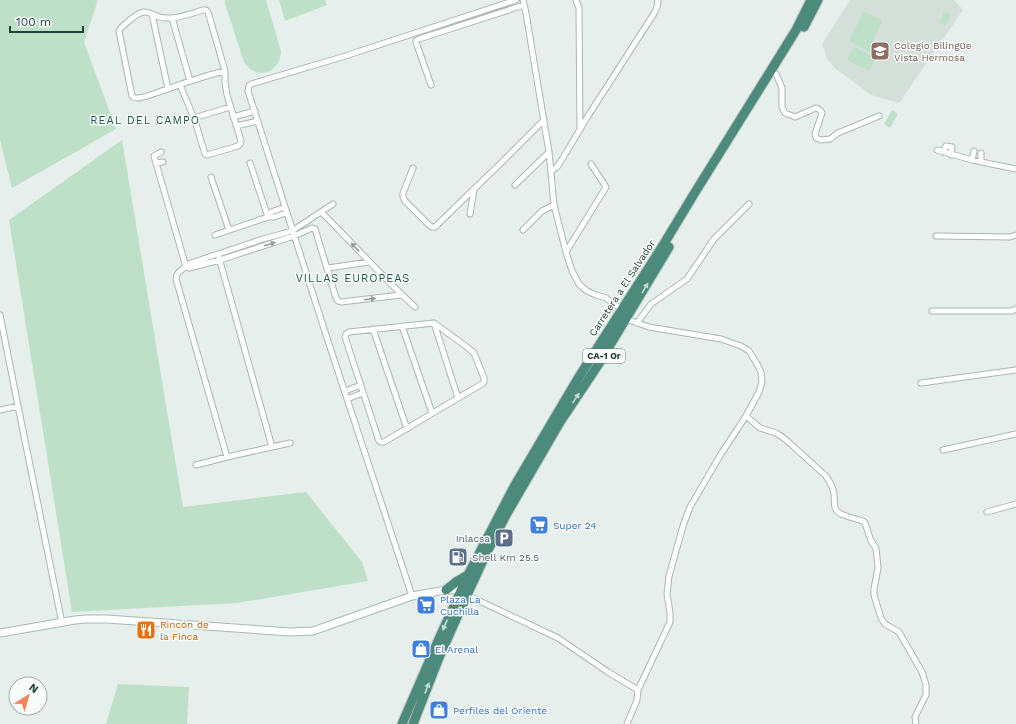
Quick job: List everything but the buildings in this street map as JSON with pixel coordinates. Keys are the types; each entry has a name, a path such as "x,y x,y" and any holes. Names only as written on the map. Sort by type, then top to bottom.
{"highway":[{"name":"Carretera a El Salvador","path":"413,724 438,660 468,575 486,539 577,380 796,30 811,0"},
{"name":"Carretera a El Salvador","path":"402,724 462,593 537,461 560,422 626,320 680,228 802,32 818,0"},
{"path":"596,368 592,368 590,366 606,339 611,326"},
{"path":"447,590 456,582 468,575"},
{"path":"447,590 462,593"},
{"path":"407,724 416,698 417,689"}],"main road":[{"path":"0,633 86,619 107,619 290,632 309,632 325,628 412,596 447,590"}],"street":[{"path":"412,596 286,213 248,91 251,84 342,57 516,0"},
{"path":"576,0 579,8 580,129"},
{"path":"551,171 557,167 561,161 655,12 658,6 658,0"},
{"path":"431,85 416,41 524,2 549,152 554,205 572,271 579,284 587,291 606,298 622,310"},
{"path":"180,85 194,118 204,153 206,155 238,146 241,141 230,107 225,82 225,71 207,11 203,10 172,18 160,18 144,12 137,14 122,27 119,33 132,96 134,98 225,71"},
{"path":"152,14 168,89"},
{"path":"172,18 190,81"},
{"path":"776,74 782,88 782,107 786,113 795,117 816,108 820,109 822,113 815,134 816,138 818,139 830,139 838,133 879,116"},
{"path":"194,118 230,107"},
{"path":"233,117 255,111"},
{"path":"413,168 403,194 404,201 429,226 435,227 544,120"},
{"path":"236,126 258,121"},
{"path":"937,150 972,160 1016,169"},
{"path":"972,160 974,151"},
{"path":"161,152 154,156 186,267"},
{"path":"515,185 549,152"},
{"path":"981,153 981,162"},
{"path":"156,163 163,162"},
{"path":"250,163 268,217"},
{"path":"566,252 606,187 591,164"},
{"path":"210,177 228,230"},
{"path":"470,214 474,189"},
{"path":"186,267 189,268 220,260 293,234 305,223 333,204"},
{"path":"637,323 651,304 687,279 714,239 749,204"},
{"path":"523,230 542,211 554,205"},
{"path":"268,217 271,212 285,207"},
{"path":"321,212 415,307"},
{"path":"215,235 268,217 274,217 286,213"},
{"path":"305,223 308,230"},
{"path":"227,457 176,279 177,273 188,264 263,239 293,234 312,228 315,229 336,298 339,302 402,295"},
{"path":"936,236 1010,237 1016,235"},
{"path":"248,244 251,250"},
{"path":"218,254 272,447"},
{"path":"328,268 369,262"},
{"path":"932,311 1012,311 1016,309"},
{"path":"0,314 62,622"},
{"path":"626,320 648,327 721,339 741,346 749,351 757,364 761,372 762,382 759,392 746,416 721,454 690,507 669,576 667,594 670,622 638,690 637,700 628,724"},
{"path":"434,323 458,398"},
{"path":"434,323 474,353 484,378 484,382 384,442 381,442 379,441 345,337 349,332 402,326 434,323"},
{"path":"402,326 432,413"},
{"path":"373,329 406,429"},
{"path":"920,383 1016,370"},
{"path":"345,392 361,385"},
{"path":"347,399 363,393"},
{"path":"0,410 18,406"},
{"path":"746,416 760,428 776,433 785,439 826,476 831,484 834,494 834,506 836,510 841,514 865,523 871,541 876,548 878,568 874,595 881,618 885,624 899,632 922,672 926,685 926,695 915,717 916,724"},
{"path":"943,450 1016,434"},
{"path":"196,464 290,443"},
{"path":"987,512 1016,504"},
{"path":"462,593 558,638 608,672 638,690"}],"shaded area":[{"name":"Colegio Bilingüe Vista Hermosa","path":"850,0 954,0 963,10 899,103 871,95 836,69 827,59 822,44"}],"green space":[{"path":"0,0 98,0 84,42 116,129 12,188 0,140"},
{"path":"225,0 266,0 281,51 280,58 273,69 261,73 255,72 244,62"},
{"path":"279,0 325,0 327,5 285,21"},
{"path":"864,11 882,20 869,52 849,41"},
{"path":"943,12 951,14 945,26 939,22"},
{"path":"854,47 876,58 869,71 847,60"},
{"path":"892,110 898,114 890,128 884,124"},
{"path":"122,140 183,507 306,492 362,562 368,581 237,603 72,612 9,220"},
{"path":"118,684 189,687 187,724 106,724"}],"place":[{"name":"Colegio Bilingüe Vista Hermosa","path":"880,51"},
{"name":"Super 24","path":"539,525"},
{"name":"Inlacsa","path":"504,538"},
{"name":"Shell Km 25.5","path":"458,557"},
{"name":"Plaza La Cuchilla","path":"426,605"},
{"name":"Rincón de la Finca","path":"146,630"},
{"name":"El Arenal","path":"421,649"},
{"name":"Perfiles del Oriente","path":"439,710"}],"district":[{"name":"REAL DEL CAMPO","path":"145,120"},
{"name":"VILLAS EUROPEAS","path":"353,278"}]}
